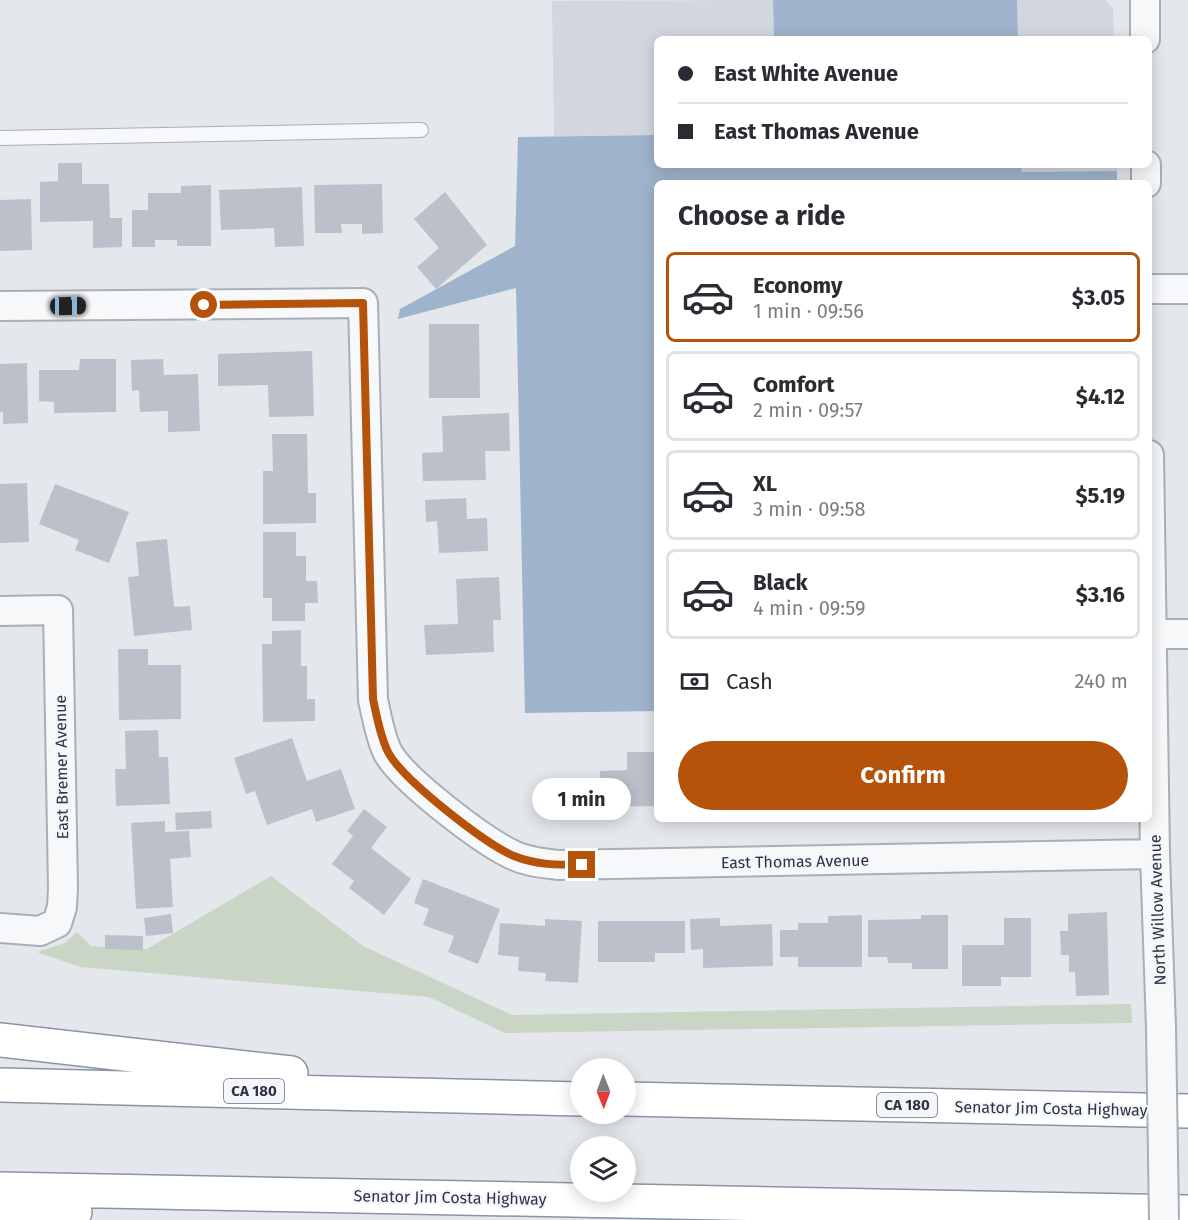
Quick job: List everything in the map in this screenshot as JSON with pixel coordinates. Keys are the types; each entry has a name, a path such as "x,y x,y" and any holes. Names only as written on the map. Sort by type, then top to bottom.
{"highway":[{"path":"0,1040 507,1097"},
{"name":"CA 180","path":"0,1085 570,1099"},
{"name":"Senator Jim Costa Highway","path":"636,1100 1188,1111"},
{"name":"Senator Jim Costa Highway","path":"0,1189 1188,1212"},
{"path":"0,1214 503,1198"}],"street":[{"path":"1145,0 1145,36"},
{"path":"1152,290 1188,289"},
{"name":"East Thomas Avenue","path":"0,306 363,303 373,699 378,724 388,753 405,774 506,852 536,862 558,865 1155,854"},
{"name":"East Bremer Avenue","path":"0,611 58,610 63,888 62,908 57,923 40,931 0,928"},
{"path":"1152,634 1188,634"},
{"name":"North Willow Avenue","path":"1152,634 1164,1220"}],"lane":[{"path":"0,138 421,130"}],"shaded area":[{"path":"773,0 774,36 654,36 654,135 554,136 552,1"},
{"path":"1017,0 1106,0 1113,8 1114,36 1018,36"},
{"path":"1021,168 1117,168 1117,171 1021,172"}],"green space":[{"path":"271,876 363,946 512,1015 1131,1004 1132,1023 505,1033 429,997 80,967 37,952 65,943 77,932 91,946 147,949"}],"water":[{"path":"773,0 1017,0 1018,36 774,36"},
{"path":"654,135 654,168 1021,168 1022,172 1117,171 1117,180 654,180 654,711 525,713 516,288 398,319 400,309 515,246 518,137"}],"building":[{"path":"58,163 82,163 82,184 109,184 110,218 122,218 122,247 93,248 93,221 40,222 40,182 58,181"},
{"path":"382,184 383,233 362,234 362,224 341,224 342,233 315,233 314,185"},
{"path":"211,185 211,246 177,246 177,240 155,240 155,247 132,247 132,210 148,210 148,193 181,193 181,186"},
{"path":"302,187 304,246 275,247 274,228 221,230 219,190"},
{"path":"445,192 487,245 436,289 417,267 439,248 414,219"},
{"path":"31,199 32,250 0,251 0,200"},
{"path":"429,324 479,324 480,398 429,398"},
{"path":"312,351 314,416 269,417 268,385 218,386 218,354"},
{"path":"80,359 116,359 116,412 54,413 54,402 39,401 39,370 79,370"},
{"path":"163,359 164,375 198,374 200,431 168,432 168,411 140,412 139,390 132,391 131,360"},
{"path":"27,363 28,423 3,424 3,412 0,412 0,364"},
{"path":"509,413 510,451 485,451 486,480 423,481 422,453 443,452 442,416"},
{"path":"272,434 307,434 308,493 316,493 316,523 263,524 263,471 273,471"},
{"path":"27,483 29,542 0,543 0,484"},
{"path":"55,484 129,512 109,563 75,550 79,540 39,524"},
{"path":"466,498 467,519 487,518 488,551 439,553 437,521 426,522 425,500"},
{"path":"263,532 296,532 296,556 306,556 306,581 317,581 318,603 305,603 305,621 272,621 272,598 263,598"},
{"path":"167,539 174,607 190,606 192,630 134,636 128,577 139,576 136,542"},
{"path":"499,577 501,620 493,620 494,652 426,655 424,625 458,624 456,579"},
{"path":"301,630 301,666 307,666 307,699 315,699 315,721 263,722 262,644 272,644 272,631"},
{"path":"118,649 148,649 148,665 181,665 181,719 119,720"},
{"path":"158,730 159,757 168,757 170,804 116,806 115,769 126,769 125,731"},
{"path":"292,738 307,781 341,769 355,809 316,822 312,809 267,825 255,791 246,794 234,758"},
{"path":"627,752 654,752 654,806 601,807 600,771 627,770"},
{"path":"364,809 387,827 371,848 411,879 384,915 349,888 354,881 332,864 353,836 347,831"},
{"path":"211,811 212,828 176,830 175,813"},
{"path":"165,821 165,832 189,831 191,857 170,859 173,907 136,909 131,823"},
{"path":"423,879 500,909 478,964 448,952 454,936 423,925 429,909 414,903"},
{"path":"1107,912 1109,995 1076,996 1075,972 1069,972 1069,955 1061,955 1060,931 1068,931 1068,914"},
{"path":"171,914 173,933 146,936 144,918"},
{"path":"862,915 862,967 798,967 798,957 780,957 780,930 798,930 798,923 828,923 828,916"},
{"path":"921,915 948,915 948,969 912,969 912,963 888,963 887,957 868,957 868,920 921,919"},
{"path":"720,918 720,926 772,924 773,966 703,968 703,949 691,950 690,919"},
{"path":"1004,918 1031,918 1031,977 1001,977 1001,986 962,986 962,945 1004,945"},
{"path":"545,919 582,921 578,983 545,981 546,973 518,971 519,957 498,955 500,923 545,926"},
{"path":"598,921 685,921 685,953 655,953 655,962 598,962"},
{"path":"105,935 143,936 143,950 105,949"}],"route":[{"path":"204,305 363,303 373,699 378,724 388,753 405,774 496,847 536,862 582,865"}]}
